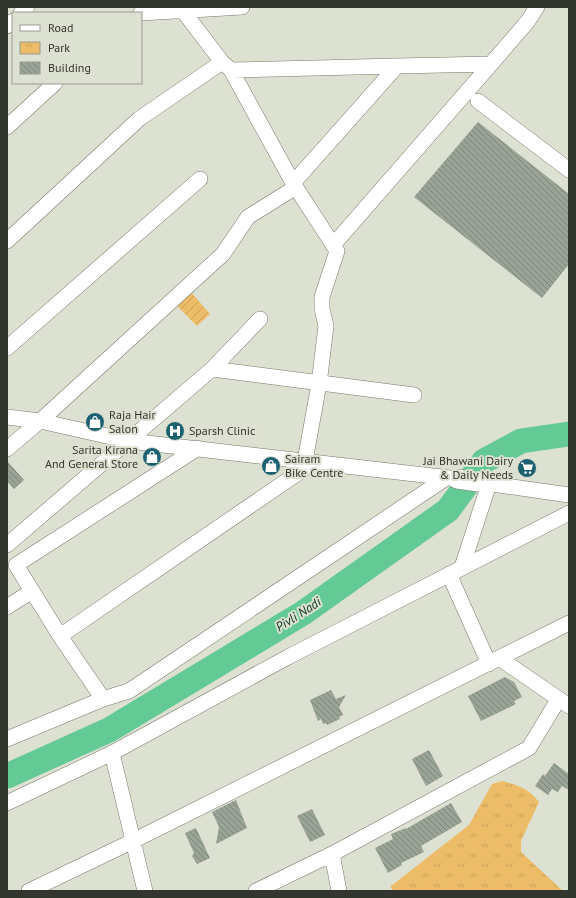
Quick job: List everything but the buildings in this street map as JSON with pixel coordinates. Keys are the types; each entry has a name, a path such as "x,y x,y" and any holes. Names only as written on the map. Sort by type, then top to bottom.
{"street":[{"path":"142,13 180,9 242,7"},
{"path":"334,244 528,21 537,7"},
{"path":"60,636 310,462 326,326 322,303 337,251 334,244 295,185 227,66 180,9"},
{"path":"7,241 139,119 227,66 397,66 491,64"},
{"path":"7,450 217,261 248,217 295,185 397,66"},
{"path":"7,127 54,84"},
{"path":"478,102 569,170"},
{"path":"7,348 200,179"},
{"path":"7,545 212,369 260,319"},
{"path":"212,369 319,384 414,395"},
{"path":"7,417 40,421 129,441 451,478 569,495"},
{"path":"103,699 12,563 198,448"},
{"path":"7,739 103,699 128,691 451,478"},
{"path":"256,891 332,854 529,748 564,703 494,661 456,571 484,483"},
{"path":"7,803 112,754 288,657 569,513"},
{"path":"7,607 32,591"},
{"path":"29,891 133,841 569,623"},
{"path":"112,754 145,891"},
{"path":"332,854 339,891"}],"green space":[{"path":"190,291 210,314 197,326 175,304"},
{"path":"502,781 523,788 539,802 521,841 521,852 563,891 392,891 391,886 469,825 492,784"}],"waterway":[{"name":"Pivli Nadi","path":"7,776 109,730 303,613 448,510 484,461 521,441 569,434"}],"place":[{"name":"Raja Hair Salon","path":"95,422"},
{"name":"Sparsh Clinic","path":"175,431"},
{"name":"Sarita Kirana And General Store","path":"152,457"},
{"name":"Sairam Bike Centre","path":"271,466"},
{"name":"Jai Bhawani Dairy & Daily Needs","path":"527,468"}]}
